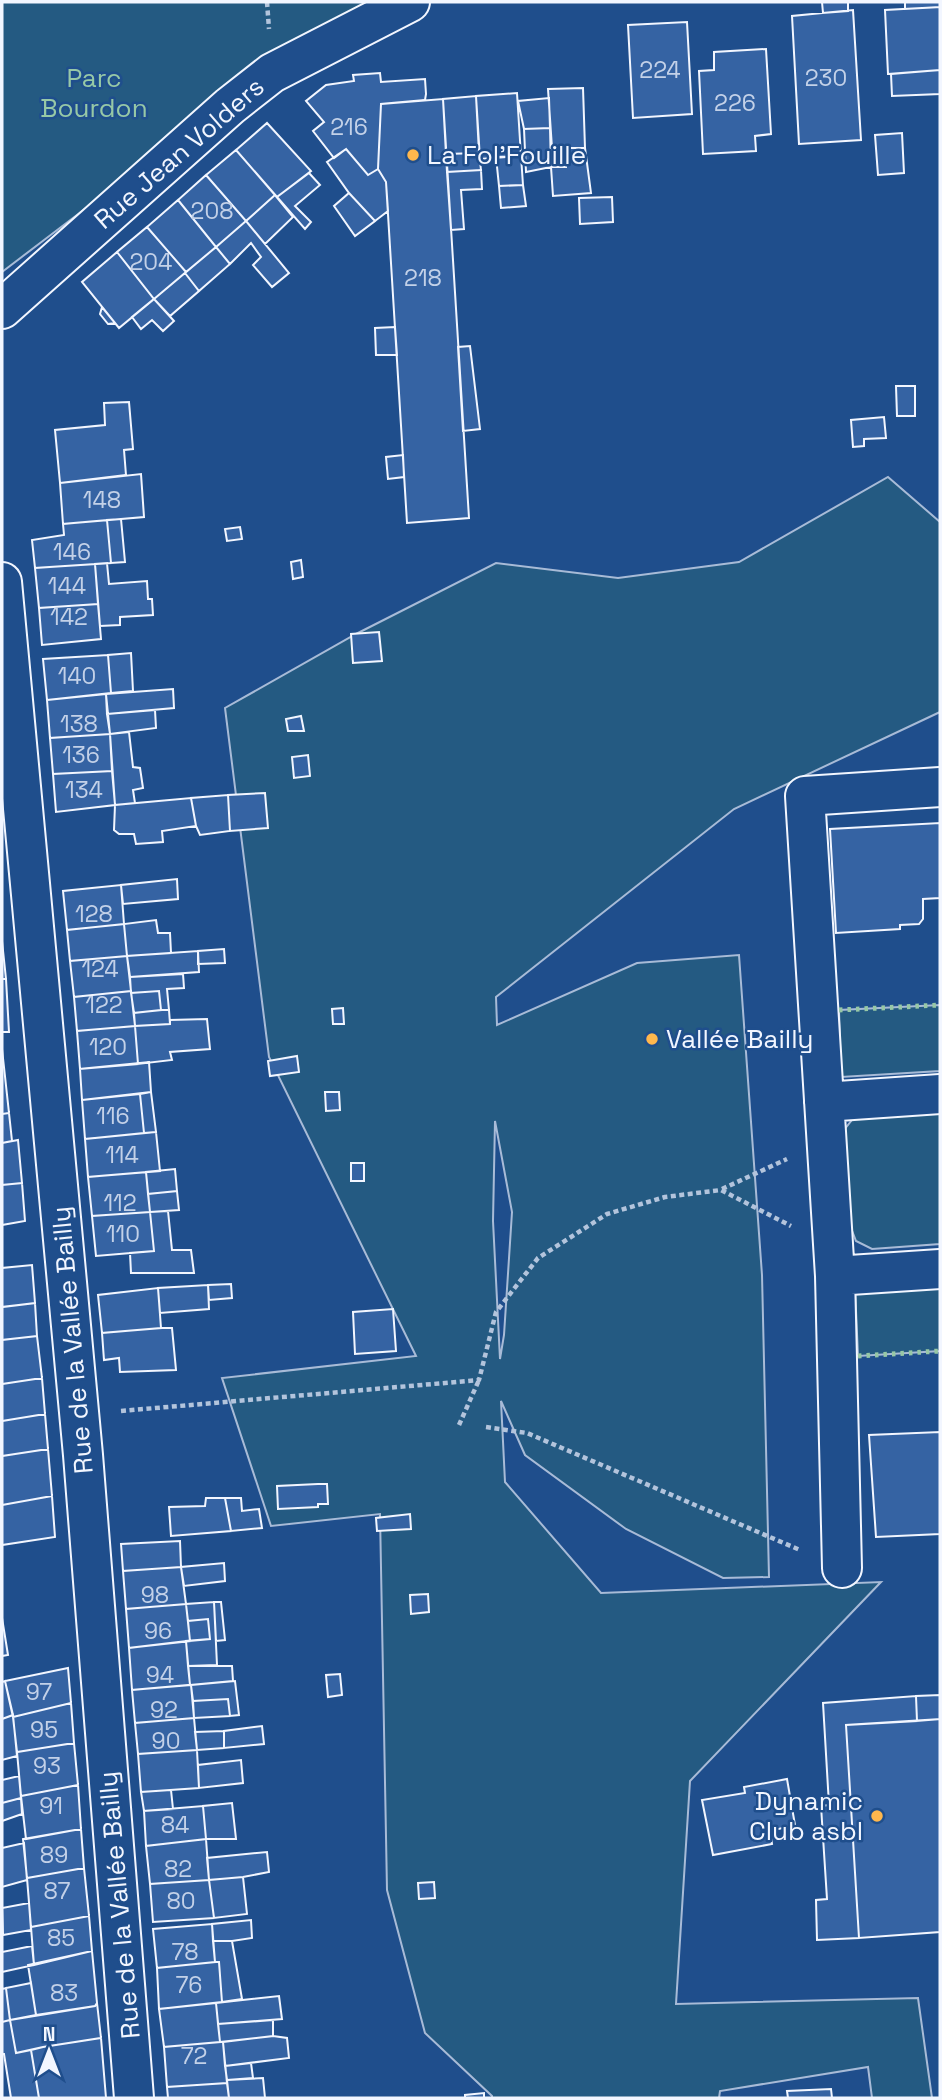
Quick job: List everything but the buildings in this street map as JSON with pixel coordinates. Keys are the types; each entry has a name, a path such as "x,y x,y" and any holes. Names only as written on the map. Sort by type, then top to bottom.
{"street":[{"name":"Rue Jean Volders","path":"2,309 230,106 272,73 410,2"},
{"name":"Rue de la Vallée Bailly","path":"2,582 78,1414 134,2098"},
{"path":"842,1568 834,1261 805,796 940,787"},
{"path":"824,1102 940,1094"},
{"path":"834,1261 940,1269"}],"path":[{"path":"459,1425 479,1380 496,1312 538,1258 607,1214 666,1197 721,1190 826,1141"},
{"path":"721,1190 834,1261"},
{"path":"78,1414 479,1380"},
{"path":"486,1427 527,1433 842,1568"}],"green space":[{"name":"Parc Bourdon","path":"2,2 391,2 94,202 2,272"},
{"path":"888,477 940,522 940,712 734,809 496,997 497,1025 637,963 739,955 762,1275 769,1577 723,1578 626,1529 525,1455 501,1401 505,1482 601,1593 881,1582 690,1781 676,2004 918,1998 932,2098 872,2098 868,2067 720,2091 719,2098 492,2098 425,2033 387,1890 380,1514 271,1526 222,1378 416,1356 269,1057 225,708 356,634 496,563 618,578 739,562","holes":["495,1121 512,1212 504,1335 500,1359 493,1221"]},
{"path":"940,1005 940,1071 841,1077 839,1010"},
{"path":"940,1108 940,1244 872,1249 856,1241 851,1228 844,1130 861,1114"},
{"path":"940,1282 940,1351 858,1356 855,1288"}],"hedge":[{"path":"839,1010 940,1005"},
{"path":"858,1356 940,1351"}],"place":[{"name":"La Fol'Fouille","path":"413,155"},
{"name":"Vallée Bailly","path":"652,1039"},
{"name":"Dynamic Club asbl","path":"877,1816"}]}
